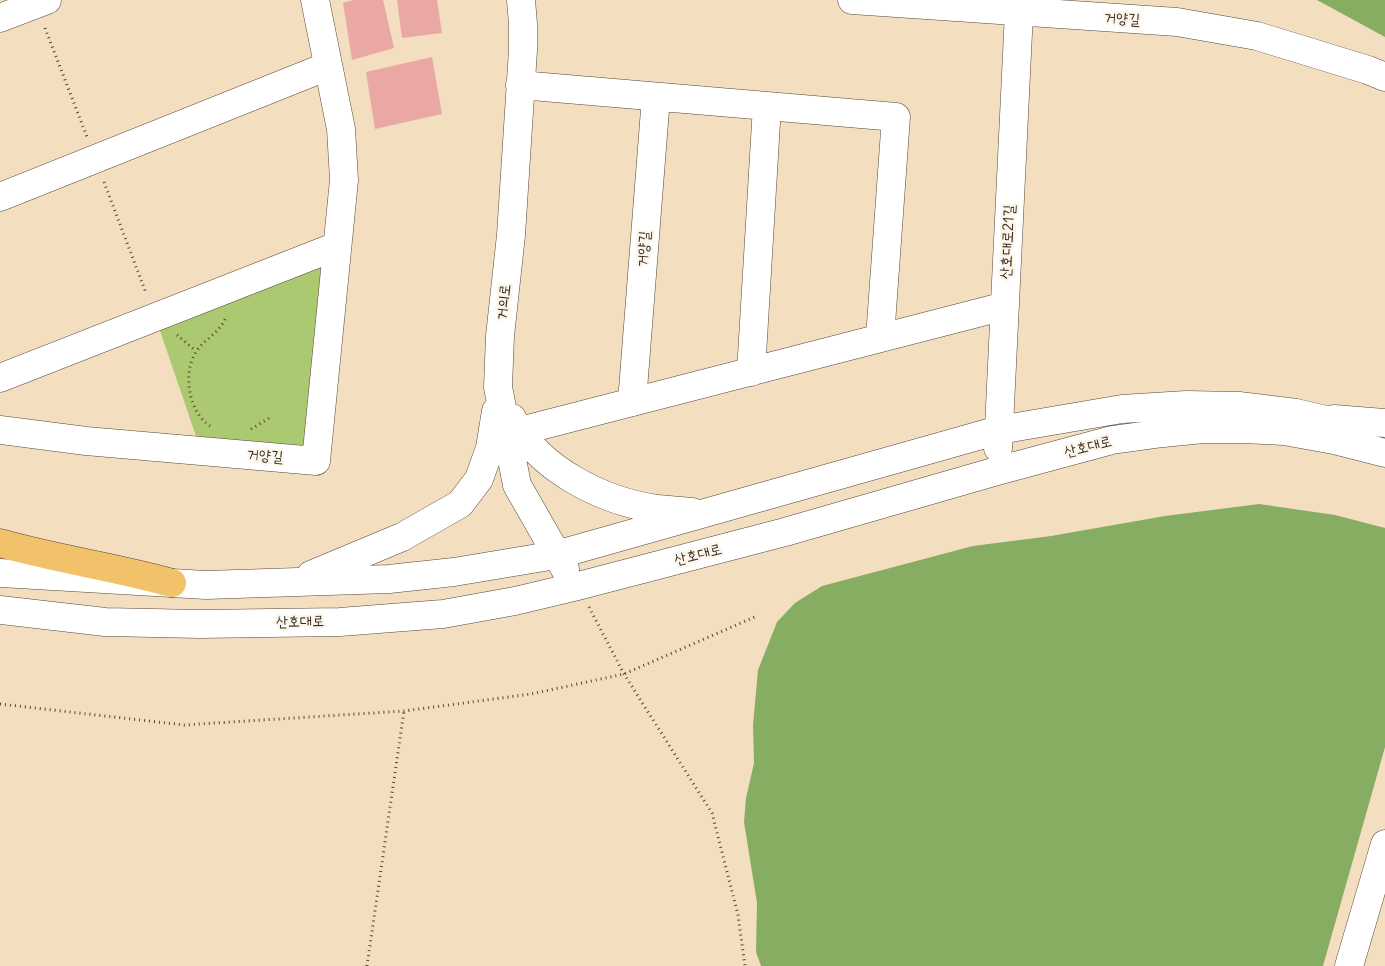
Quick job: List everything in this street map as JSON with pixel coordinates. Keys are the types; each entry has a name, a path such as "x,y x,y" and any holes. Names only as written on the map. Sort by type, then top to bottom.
{"highway":[{"path":"0,543 71,560 134,572 172,583"}],"street":[{"name":"거양길","path":"0,430 86,441 316,461 344,180 341,129 316,0"},
{"name":"거의로","path":"521,0 523,33 520,85 511,235 500,336 498,387 517,485 556,555 578,586"},
{"name":"거양길","path":"852,0 1177,22 1257,36 1385,77"},
{"path":"0,18 44,1"},
{"name":"산호대로21길","path":"997,471 1019,12"},
{"path":"0,197 328,66"},
{"path":"520,85 896,118 880,338"},
{"name":"거양길","path":"632,402 656,97"},
{"path":"751,372 767,106"},
{"path":"0,378 337,246"},
{"path":"520,431 1005,306"},
{"path":"498,387 520,431 536,451 556,469 585,486 617,499 656,509 707,513"},
{"path":"296,582 402,536 460,504 479,479 490,448 498,387"},
{"name":"산호대로","path":"0,573 206,585 389,579 454,572 556,555 999,430 1122,409 1186,405 1239,406 1313,416 1385,435"},
{"path":"1313,416 1385,423"},
{"name":"산호대로","path":"0,610 106,622 200,624 340,622 443,614 515,601 578,586 785,532 1112,440 1203,429 1244,429 1284,431 1334,440 1385,453"},
{"path":"1334,440 1385,464"},
{"path":"1349,966 1385,844"}],"path":[{"path":"213,428 197,413 190,395 190,375 193,358 197,350 224,323 229,310 232,287"},
{"path":"248,430 271,417"},
{"path":"578,586 624,674 712,813 738,915 745,966"},
{"path":"0,704 184,725 404,711 531,694 624,674 757,616"},
{"path":"367,966 404,711"}],"green space":[{"path":"1317,0 1385,0 1385,37"},
{"path":"334,252 312,457 200,448 156,319"},
{"path":"1259,504 1335,515 1385,528 1385,747 1323,966 761,966 756,952 757,903 744,822 746,798 754,763 753,725 758,670 777,622 795,603 822,586 973,546 1051,536 1165,516"}],"building":[{"path":"353,0 383,0 394,48 352,60 343,3"},
{"path":"397,0 437,0 442,33 402,38"},
{"path":"432,57 442,114 375,129 366,72"}]}
